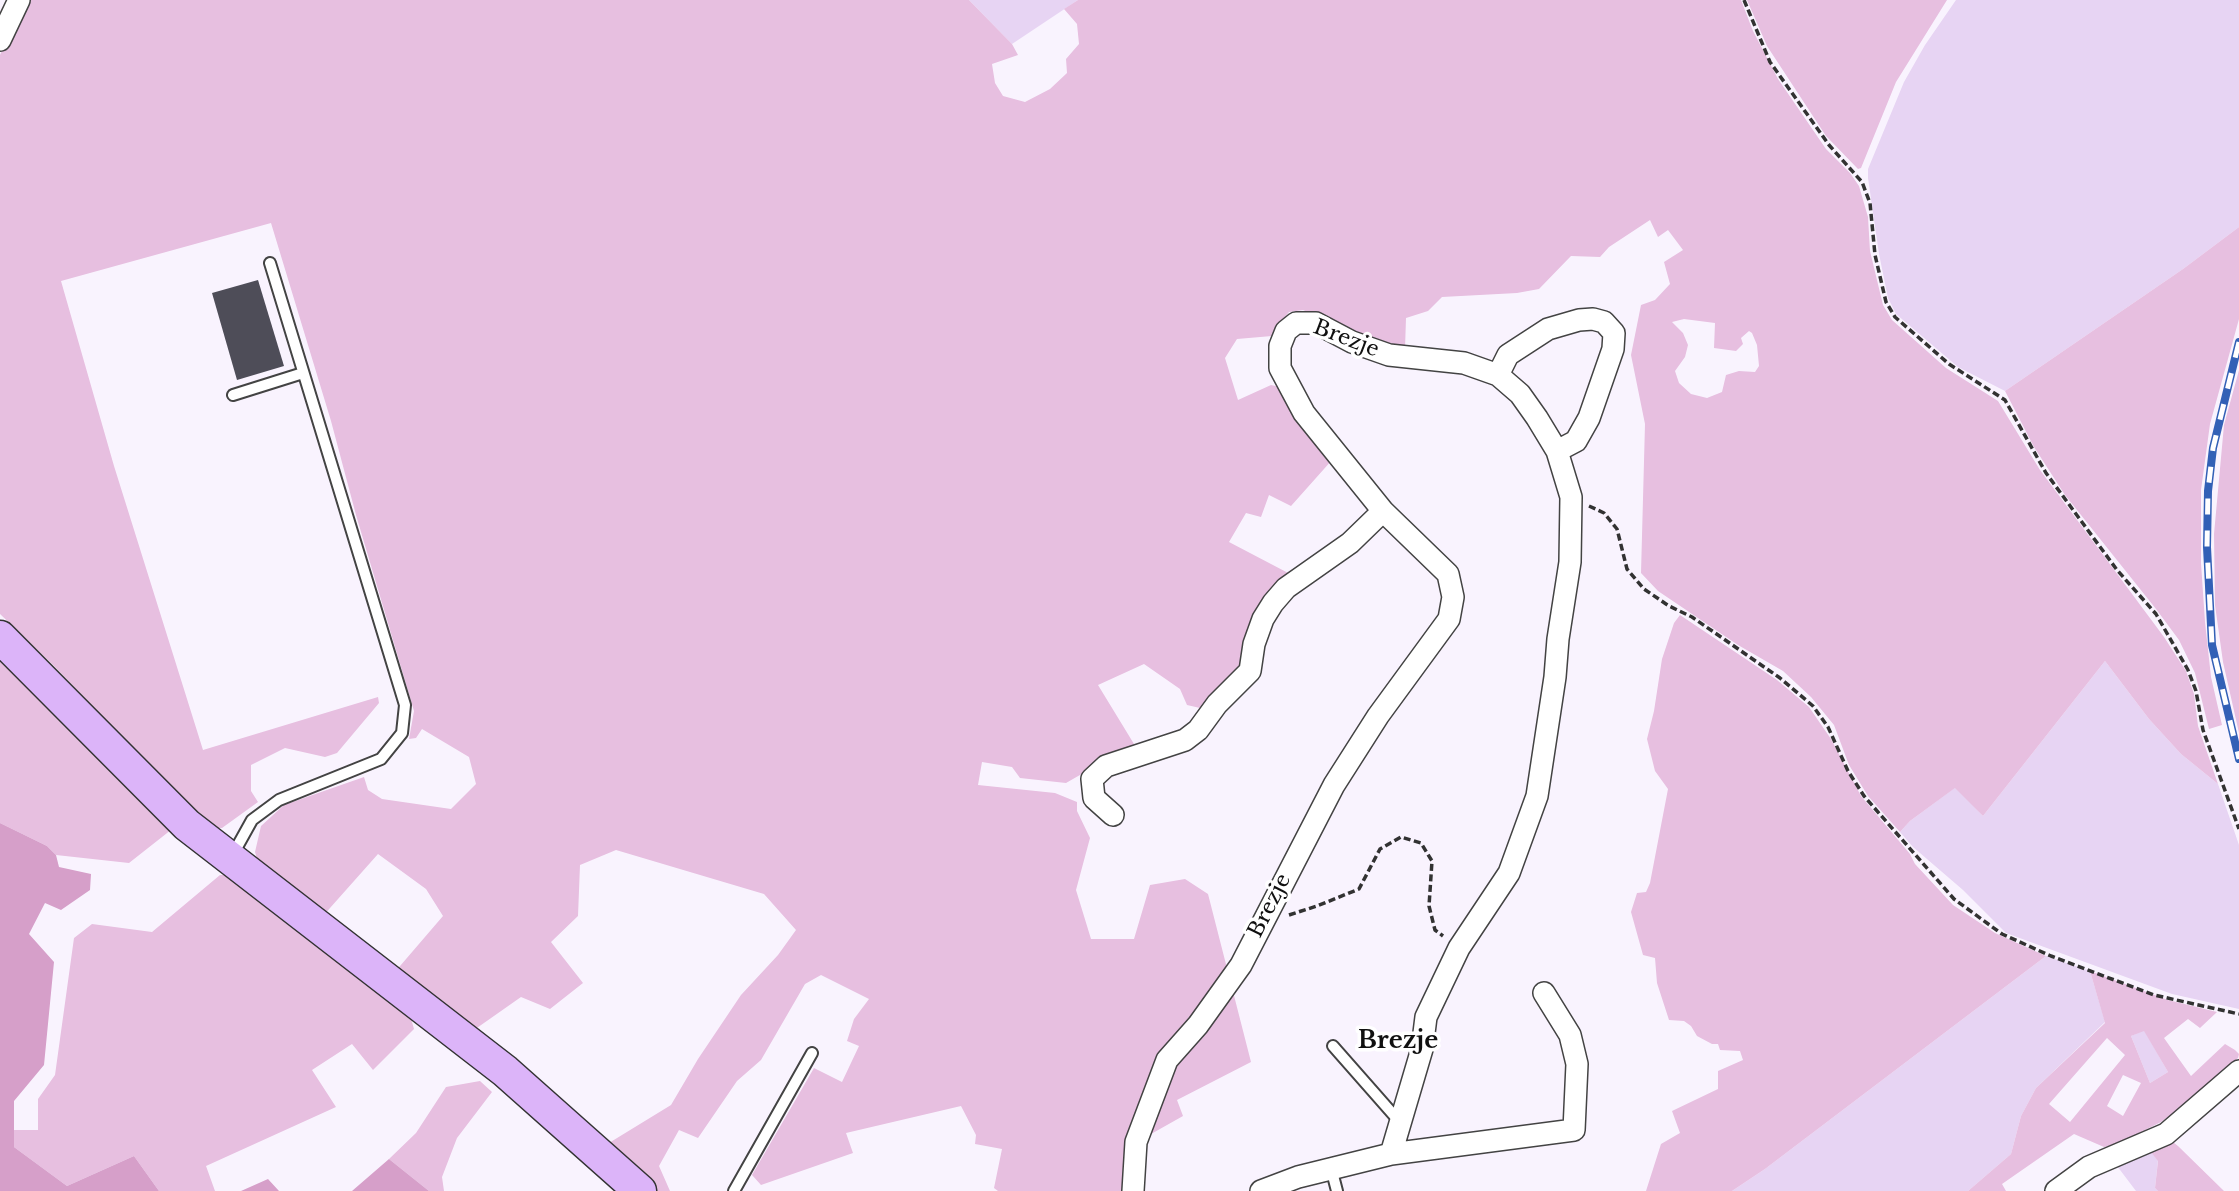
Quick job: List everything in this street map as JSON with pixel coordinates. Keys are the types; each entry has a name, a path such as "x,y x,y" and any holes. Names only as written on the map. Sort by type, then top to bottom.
{"street":[{"path":"0,40 19,0"},
{"path":"1497,374 1508,355 1548,329 1593,319 1605,322 1614,333 1613,349 1589,418 1576,441 1557,451"},
{"name":"Brezje","path":"1133,1191 1136,1142 1167,1060 1198,1025 1241,965 1260,923 1334,785 1378,716 1449,619 1453,597 1448,574 1382,511 1304,413 1280,368 1280,346 1286,331 1296,323 1316,323 1352,342 1389,355 1464,363 1497,374 1520,394 1557,451 1571,497 1570,562 1537,796 1509,873 1459,948 1426,1017 1422,1049 1391,1154"},
{"path":"1113,815 1094,798 1092,779 1106,766 1185,740 1198,730 1217,704 1250,671 1254,644 1263,618 1273,603 1286,588 1350,543 1382,511"},
{"path":"0,637 187,825 505,1071 640,1191"},
{"path":"1262,1191 1298,1177 1391,1154 1574,1130 1577,1065 1570,1035 1544,993"},
{"path":"2056,1191 2089,1167 2166,1134 2239,1071"}],"lane":[{"path":"230,858 252,821 279,800 381,759 402,733 405,705 270,263"},
{"path":"233,395 303,373"},
{"path":"1333,1046 1399,1121"},
{"path":"734,1191 813,1053"},
{"path":"1331,1168 1337,1191"}],"path":[{"path":"1744,0 1770,62 1829,145 1862,181 1870,204 1875,255 1886,302 1895,317 1949,364 2005,400 2046,472 2117,570 2156,614 2188,670 2196,691 2203,730 2239,829"},
{"path":"1571,497 1604,513 1617,529 1627,569 1644,589 1692,617 1780,678 1813,706 1828,727 1848,771 1864,796 1954,899 2002,934 2050,956 2154,995 2239,1014"},
{"path":"1260,923 1317,906 1359,888 1380,849 1401,837 1421,843 1432,861 1429,906 1435,930 1459,948"}],"shaded area":[{"path":"24,0 969,0 1012,44 1018,55 992,64 995,83 1003,96 1025,102 1050,89 1067,73 1066,59 1079,44 1077,24 1064,9 1078,0 1741,0 1753,31 1778,79 1826,149 1859,186 1868,217 1870,251 1883,305 1892,320 1946,368 1998,401 2040,470 2164,637 2186,671 2194,694 2198,726 2218,784 2181,754 2149,719 2105,661 1983,816 1955,788 1910,821 1900,832 1868,796 1849,765 1834,725 1811,697 1783,671 1738,645 1658,591 1641,573 1645,424 1631,355 1641,305 1655,300 1670,284 1664,262 1683,250 1668,230 1658,237 1650,220 1609,247 1600,257 1571,256 1539,289 1517,293 1442,297 1428,311 1406,318 1405,349 1384,345 1303,310 1289,312 1272,336 1237,339 1225,358 1238,400 1271,385 1284,388 1332,460 1291,506 1269,495 1261,517 1246,513 1229,542 1292,575 1244,663 1222,690 1200,708 1187,705 1180,689 1144,664 1098,685 1134,744 1066,783 1020,778 1012,767 982,762 978,785 1055,793 1077,802 1077,811 1090,838 1076,890 1091,939 1134,939 1150,885 1185,879 1208,894 1251,1062 1177,1100 1183,1116 1128,1147 1136,1191 998,1191 994,1188 1002,1149 975,1144 976,1135 961,1106 846,1133 853,1153 761,1185 752,1175 814,1068 842,1082 859,1046 847,1041 854,1019 869,999 821,975 805,984 761,1060 737,1081 698,1138 679,1130 659,1166 670,1191 655,1191 604,1146 671,1105 741,995 778,955 796,930 764,894 616,850 580,865 578,916 551,942 583,983 550,1009 521,997 474,1030 394,973 443,916 426,889 378,854 322,917 262,875 255,852 261,826 284,805 364,777 368,790 382,799 451,809 476,784 469,757 422,729 416,738 409,739 414,711 271,223 61,281 114,466 203,750 378,697 379,703 337,753 325,757 285,748 251,765 251,791 258,802 222,828 210,828 53,665 0,614 0,55","holes":["1684,319 1715,323 1714,348 1736,351 1743,344 1741,338 1749,331 1752,333 1757,345 1759,366 1755,372 1739,371 1726,375 1722,392 1707,398 1691,394 1679,383 1675,371 1685,357 1688,345 1683,333 1672,322"]},
{"path":"969,0 1078,0 1012,44"},
{"path":"1747,0 1947,0 1896,82 1861,168 1858,169 1826,136 1767,46"},
{"path":"1956,0 2239,0 2239,227 2183,269 2005,391 1958,367 1896,314 1888,298 1868,178 1868,169 1904,82"},
{"path":"2239,227 2239,319 2210,424 2201,490 2201,563 2205,622 2211,677 2222,725 2209,729 2195,673 2179,640 2065,495 2034,447 2005,391 2183,269"},
{"path":"2239,370 2239,733 2223,662 2215,605 2214,534 2224,425"},
{"path":"1680,615 1777,680 1809,707 1831,739 1861,796 1910,854 1915,864 1953,905 1995,933 2046,956 1765,1169 1732,1191 1646,1191 1661,1144 1680,1133 1672,1111 1718,1089 1718,1071 1743,1060 1740,1051 1720,1050 1718,1044 1712,1044 1697,1036 1684,1021 1669,1020 1657,983 1655,958 1643,955 1631,912 1637,893 1646,892 1650,883 1668,789 1655,771 1647,739 1662,659 1674,623"},
{"path":"0,645 176,826 129,863 56,855 47,846 0,823"},
{"path":"2105,661 2149,719 2181,754 2218,784 2239,845 2239,1009 2172,994 2006,933 1900,832 1910,821 1956,787 1983,816"},
{"path":"0,823 47,846 56,855 59,867 91,874 90,890 61,910 45,903 29,934 54,962 44,1065 14,1101 14,1147 67,1186 134,1156 159,1191 0,1191"},
{"path":"220,875 235,875 410,1015 414,1029 373,1070 352,1044 312,1070 336,1107 206,1166 215,1191 159,1191 134,1156 67,1186 14,1147 14,1130 38,1130 38,1099 55,1075 74,938 92,924 152,932"},
{"path":"2046,956 2090,971 2105,1022 2036,1088 2021,1116 2011,1154 1968,1191 1732,1191 1765,1169"},
{"path":"2090,971 2168,1000 2217,1012 2200,1028 2188,1019 2164,1038 2191,1076 2225,1044 2239,1054 2202,1092 2161,1122 2115,1145 2104,1147 2074,1134 2002,1184 2006,1191 1968,1191 2011,1154 2021,1116 2036,1088 2105,1023","holes":["2144,1031 2168,1072 2150,1083 2131,1036","2107,1038 2125,1055 2070,1122 2049,1104","2123,1075 2141,1083 2123,1116 2107,1106"]},
{"path":"2144,1030 2168,1072 2150,1083 2131,1036"},
{"path":"480,1081 492,1092 457,1138 442,1177 444,1191 429,1191 389,1159 416,1133 446,1087"},
{"path":"2169,1139 2224,1191 2158,1191 2155,1188 2158,1161 2143,1142"},
{"path":"2143,1142 2158,1160 2155,1188 2158,1191 2136,1191 2114,1162"},
{"path":"389,1159 429,1191 352,1191"},
{"path":"268,1179 279,1191 241,1191"}],"building":[{"path":"258,280 284,366 237,380 212,293"}],"railway":[{"path":"2239,342 2213,448 2208,491 2207,547 2212,645 2239,759"}],"district":[{"name":"Brezje","path":"1398,1041"}]}
